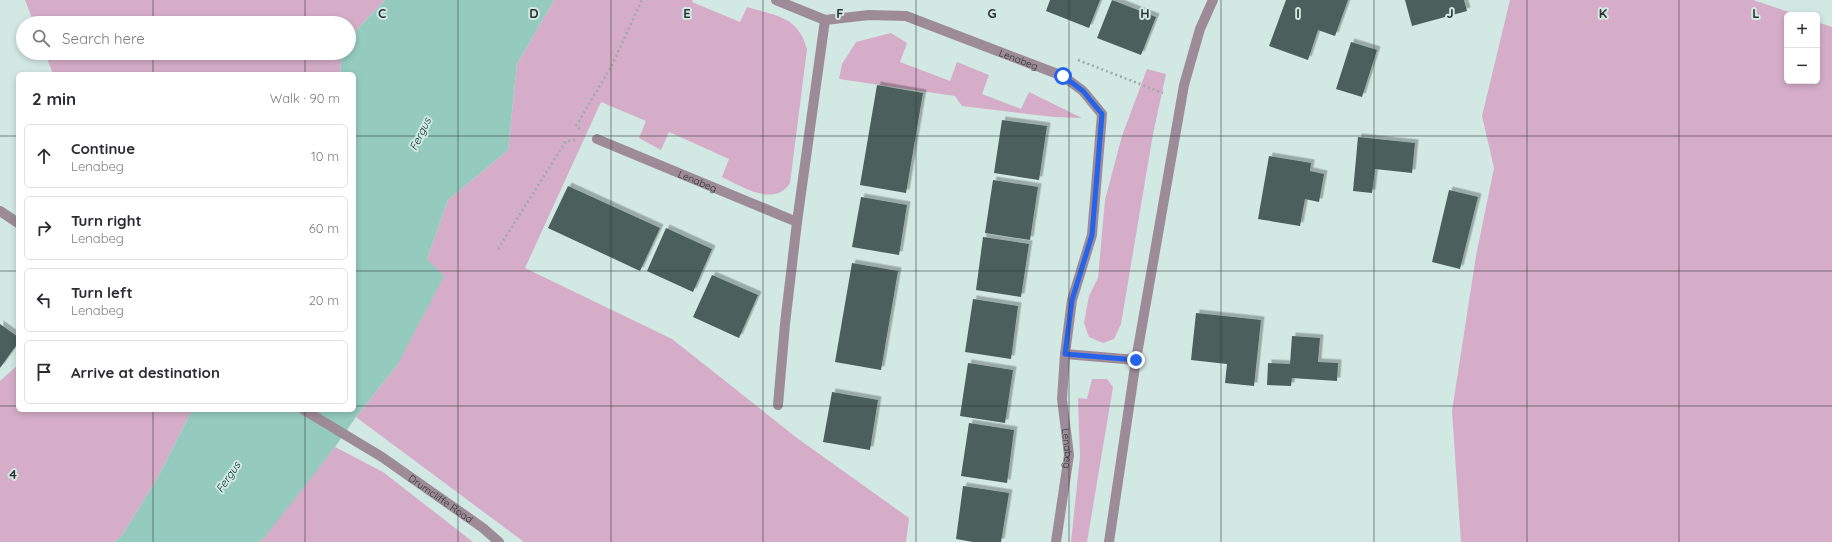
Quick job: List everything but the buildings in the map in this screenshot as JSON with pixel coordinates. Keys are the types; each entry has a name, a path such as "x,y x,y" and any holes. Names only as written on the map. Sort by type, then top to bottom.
{"street":[{"name":"Lenabeg","path":"776,0 825,20 869,14 906,16 1063,76 1083,91 1102,114 1092,235 1072,300 1065,354 1062,399 1069,455 1056,542"},
{"path":"1109,542 1136,360 1184,85 1200,29 1213,0"},
{"path":"778,405 785,324 825,20"},
{"name":"Lenabeg","path":"598,139 798,222"},
{"path":"0,211 16,222"},
{"path":"1065,354 1136,360"},
{"name":"Drumcliffe Road","path":"307,412 382,457 483,528 499,542"}],"path":[{"path":"598,139 576,126 611,67 642,0"},
{"path":"498,249 566,141 598,139"}],"shaded area":[{"path":"25,0 385,0 356,31 356,16 31,16"},
{"path":"554,0 693,0 692,2 740,22 747,7 784,19 798,30 807,49 790,183 783,190 775,194 757,193 722,177 729,159 669,132 661,150 639,138 646,121 601,102 525,268 672,339 797,438 909,518 906,542 524,542 356,417 398,364 427,259 448,200 508,150 517,64"},
{"path":"1510,0 1753,0 1789,12 1784,12 1784,84 1820,84 1820,23 1832,27 1832,542 1461,542 1452,411 1476,256 1494,168 1482,116"},
{"path":"891,33 907,43 900,62 950,81 957,62 989,75 982,94 1021,109 1029,92 1082,118 1054,117 962,106 955,96 839,79 842,64 856,42"},
{"path":"48,60 341,60 340,72 52,72"},
{"path":"1147,69 1166,74 1153,134 1121,324 1114,339 1103,343 1089,337 1084,323 1089,296 1098,278 1105,200 1122,136"},
{"path":"16,367 16,412 191,412 157,479 121,537 114,542 0,542 0,381"},
{"path":"1092,379 1107,379 1113,387 1087,542 1071,542 1080,457 1078,398 1087,399"},
{"path":"335,447 383,472 473,542 259,542"}],"water":[{"name":"Fergus","path":"385,0 554,0 517,64 508,150 448,200 427,259 444,276 398,364 265,537 259,542 114,542 121,537 157,479 191,412 356,412 356,72 340,72 341,60 356,60 356,31"}],"route":[{"path":"1063,76 1083,91 1102,114 1092,235 1072,300 1065,354 1136,360"}]}
